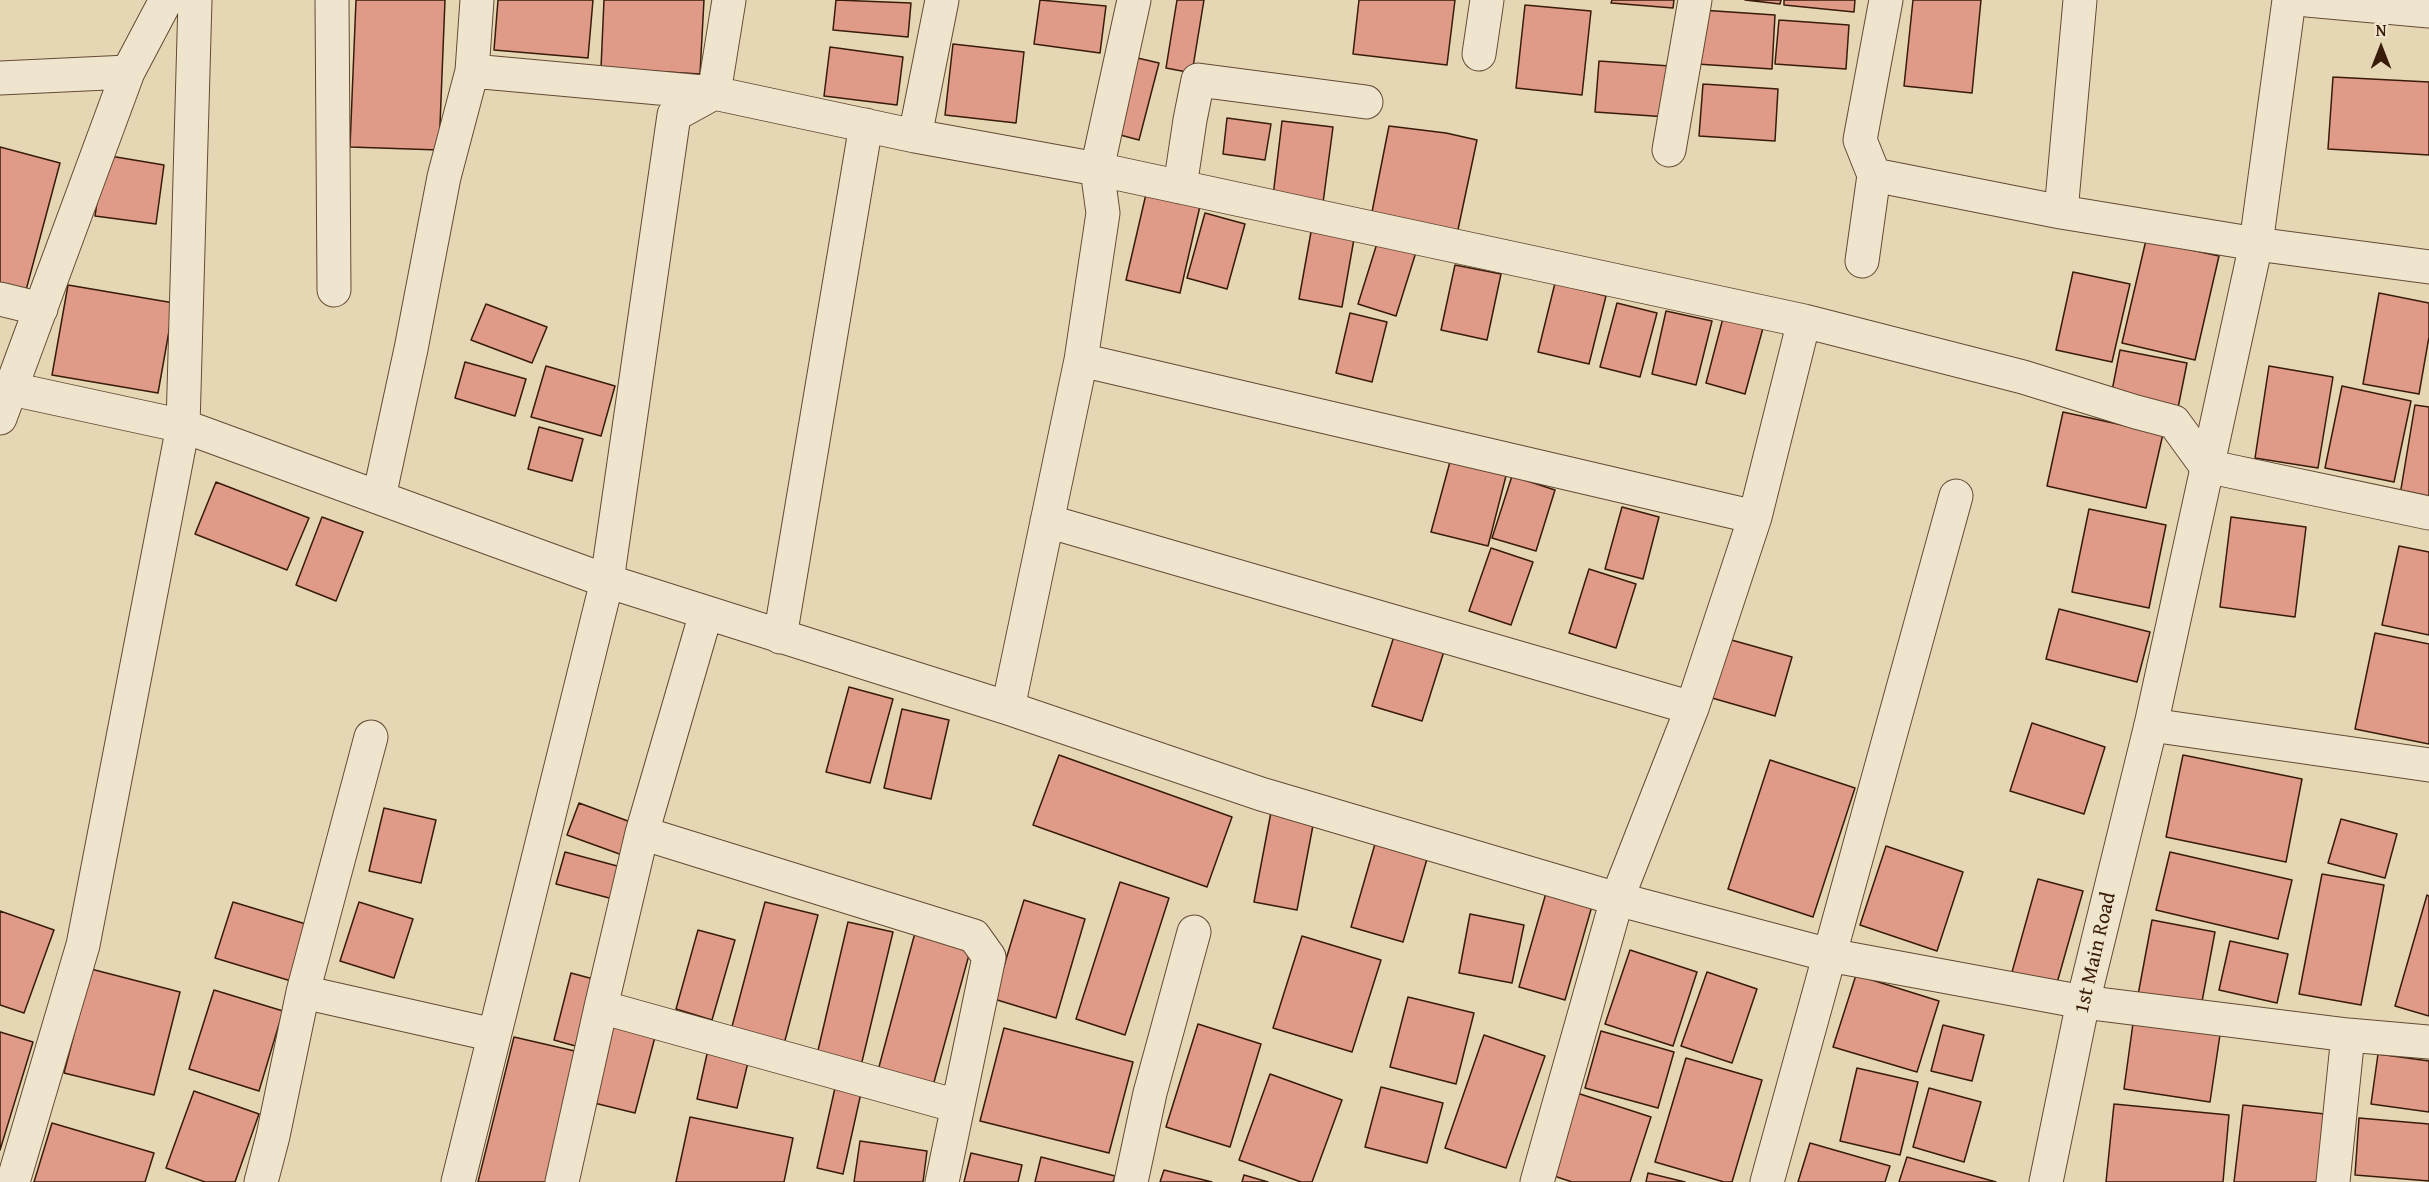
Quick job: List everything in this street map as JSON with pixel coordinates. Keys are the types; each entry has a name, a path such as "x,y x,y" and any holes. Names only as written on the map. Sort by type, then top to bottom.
{"street":[{"path":"166,0 128,72 6,403 183,426 607,581 1008,708 1261,794 1617,899 1829,956 2083,1002 2348,1035 2429,1042"},
{"path":"13,1182 82,945 183,426 195,0"},
{"path":"332,0 334,290"},
{"path":"379,497 411,349 444,177 472,71 477,0"},
{"path":"714,93 729,0"},
{"path":"915,136 942,0"},
{"path":"1008,708 1081,360 1103,213 1097,169 1134,0"},
{"path":"1479,54 1487,0"},
{"path":"1669,150 1695,0"},
{"path":"1862,261 1874,175 1860,140 1886,0"},
{"path":"2061,212 2080,0"},
{"name":"1st Main Road","path":"2046,1182 2083,1002 2151,725 2256,244 2289,0"},
{"path":"2307,0 2429,10"},
{"path":"472,71 714,93 915,136 1097,169 1804,321 2023,377 2174,422 2206,466 2429,513"},
{"path":"0,78 128,72"},
{"path":"1180,187 1198,80 1366,102"},
{"path":"458,1182 607,581 674,114 714,93"},
{"path":"780,637 866,125"},
{"path":"1874,175 2061,212 2256,244 2429,267"},
{"path":"0,299 41,309"},
{"path":"1537,1182 1617,899 1692,708 1755,517 1804,321"},
{"path":"1081,360 1755,517"},
{"path":"1767,1182 1956,496"},
{"path":"1047,521 1692,708"},
{"path":"562,1182 642,833 706,613"},
{"path":"2151,725 2429,765"},
{"path":"261,1182 303,992 371,737"},
{"path":"642,833 974,936 989,957 942,1182"},
{"path":"1131,1182 1150,1093 1194,932"},
{"path":"303,992 494,1035"},
{"path":"601,1007 957,1106"},
{"path":"2333,1182 2348,1035"}],"building":[{"path":"356,0 445,0 439,150 350,147"},
{"path":"498,0 593,0 588,58 494,50"},
{"path":"604,0 704,0 700,74 601,68"},
{"path":"836,0 911,3 908,37 833,30"},
{"path":"1040,0 1106,6 1100,53 1034,44"},
{"path":"1177,0 1204,0 1192,73 1166,68"},
{"path":"1359,0 1455,0 1447,65 1353,54"},
{"path":"1612,0 1674,0 1673,8 1611,3"},
{"path":"1745,0 1781,0 1780,4"},
{"path":"1784,0 1855,0 1854,12 1784,5"},
{"path":"1913,0 1981,0 1972,93 1904,86"},
{"path":"1525,5 1591,11 1582,95 1516,88"},
{"path":"1701,10 1775,15 1772,69 1697,64"},
{"path":"1779,20 1849,25 1846,69 1775,64"},
{"path":"953,44 1024,52 1016,123 945,115"},
{"path":"830,47 903,57 897,105 824,96"},
{"path":"1129,56 1159,63 1139,140 1109,132"},
{"path":"1599,61 1670,66 1667,117 1595,112"},
{"path":"2333,77 2429,82 2429,155 2328,149"},
{"path":"1703,84 1778,89 1775,141 1699,136"},
{"path":"1227,118 1271,124 1265,160 1223,154"},
{"path":"1282,121 1333,127 1323,203 1273,196"},
{"path":"1389,126 1446,133 1477,140 1456,239 1370,222"},
{"path":"0,147 60,163 25,294 0,288"},
{"path":"104,155 164,165 156,224 95,216"},
{"path":"1146,194 1200,206 1180,293 1126,280"},
{"path":"1205,213 1245,224 1227,289 1187,278"},
{"path":"1311,232 1354,239 1342,307 1299,299"},
{"path":"1379,237 1417,249 1396,316 1358,304"},
{"path":"2146,240 2219,256 2195,360 2122,343"},
{"path":"1455,265 1501,274 1487,340 1441,330"},
{"path":"2073,272 2130,284 2112,362 2056,350"},
{"path":"1555,283 1606,296 1589,364 1538,352"},
{"path":"68,285 174,303 158,393 52,375"},
{"path":"2379,293 2429,303 2429,337 2419,394 2363,384"},
{"path":"1617,303 1657,313 1640,377 1600,367"},
{"path":"486,304 547,327 532,363 471,340"},
{"path":"1666,311 1712,321 1696,385 1652,374"},
{"path":"1350,313 1387,322 1372,382 1336,373"},
{"path":"1723,318 1763,328 1745,394 1706,383"},
{"path":"2120,350 2187,363 2177,413 2110,401"},
{"path":"465,362 526,379 515,416 455,398"},
{"path":"546,366 615,386 601,436 531,417"},
{"path":"2269,366 2333,377 2318,468 2255,458"},
{"path":"2342,386 2411,401 2394,482 2325,468"},
{"path":"2415,405 2429,407 2429,499 2400,495"},
{"path":"2063,412 2163,434 2146,508 2047,486"},
{"path":"539,427 583,439 572,481 528,469"},
{"path":"1451,458 1507,472 1488,546 1431,532"},
{"path":"1512,476 1555,490 1536,551 1492,538"},
{"path":"216,482 309,518 287,570 195,534"},
{"path":"1622,507 1659,517 1643,579 1605,569"},
{"path":"2089,509 2166,525 2149,608 2072,592"},
{"path":"322,517 363,532 336,601 296,585"},
{"path":"2231,517 2306,527 2295,617 2220,607"},
{"path":"2399,546 2429,552 2429,635 2382,625"},
{"path":"1491,548 1533,562 1511,625 1469,611"},
{"path":"1589,569 1636,584 1616,648 1569,633"},
{"path":"2059,609 2150,632 2137,682 2046,659"},
{"path":"1395,633 1445,648 1422,721 1372,706"},
{"path":"2375,633 2429,644 2429,744 2355,729"},
{"path":"1728,639 1792,657 1775,716 1712,698"},
{"path":"849,687 893,699 870,783 826,772"},
{"path":"902,709 949,720 931,799 884,788"},
{"path":"2032,723 2105,747 2084,814 2010,791"},
{"path":"1059,755 1232,817 1207,887 1033,825"},
{"path":"2183,755 2302,779 2286,862 2166,837"},
{"path":"1770,760 1855,788 1813,917 1728,889"},
{"path":"579,803 636,824 625,856 567,835"},
{"path":"384,808 436,820 421,883 369,871"},
{"path":"1271,812 1314,820 1297,910 1254,902"},
{"path":"2341,819 2397,834 2385,878 2328,863"},
{"path":"1375,844 1427,859 1403,942 1351,927"},
{"path":"1886,846 1963,872 1937,951 1860,925"},
{"path":"565,852 621,867 613,899 556,884"},
{"path":"2170,852 2292,880 2278,939 2156,910"},
{"path":"2322,874 2384,885 2361,1005 2299,994"},
{"path":"2038,879 2083,891 2057,983 2012,972"},
{"path":"1120,882 1169,898 1125,1035 1076,1019"},
{"path":"1546,893 1592,906 1565,1000 1519,987"},
{"path":"2427,895 2429,896 2429,1016 2395,1006"},
{"path":"1024,900 1085,919 1056,1018 994,999"},
{"path":"233,902 309,925 291,981 215,958"},
{"path":"359,902 413,919 394,978 340,961"},
{"path":"765,902 818,915 783,1048 730,1034"},
{"path":"0,911 54,930 24,1013 0,1005"},
{"path":"1470,914 1524,925 1512,983 1459,973"},
{"path":"2152,920 2215,932 2201,1007 2138,995"},
{"path":"848,922 893,932 860,1070 816,1059"},
{"path":"916,929 972,944 931,1093 876,1078"},
{"path":"698,930 735,940 712,1020 676,1009"},
{"path":"1302,936 1381,960 1352,1052 1273,1028"},
{"path":"2230,941 2288,954 2277,1003 2219,990"},
{"path":"1630,950 1697,972 1673,1046 1605,1024"},
{"path":"91,969 180,992 154,1095 64,1073"},
{"path":"1707,972 1757,989 1732,1063 1681,1046"},
{"path":"571,973 597,980 579,1047 554,1040"},
{"path":"1856,975 1939,1001 1917,1072 1833,1047"},
{"path":"214,990 283,1011 259,1091 189,1069"},
{"path":"1408,997 1474,1013 1456,1084 1390,1067"},
{"path":"2134,1016 2221,1028 2210,1102 2124,1089"},
{"path":"1198,1024 1261,1044 1230,1147 1166,1127"},
{"path":"610,1025 655,1037 635,1113 590,1102"},
{"path":"1943,1025 1984,1035 1972,1081 1931,1071"},
{"path":"1004,1028 1133,1062 1109,1153 980,1121"},
{"path":"1601,1031 1674,1052 1658,1108 1585,1088"},
{"path":"0,1032 33,1042 0,1150"},
{"path":"1484,1035 1545,1056 1506,1168 1445,1148"},
{"path":"514,1037 579,1052 546,1182 478,1182"},
{"path":"709,1045 750,1054 737,1108 697,1099"},
{"path":"2378,1054 2429,1061 2429,1112 2371,1104"},
{"path":"1686,1058 1762,1080 1732,1182 1724,1182 1655,1162"},
{"path":"1857,1068 1918,1082 1900,1155 1840,1141"},
{"path":"1270,1074 1342,1100 1312,1182 1301,1182 1239,1160"},
{"path":"837,1079 863,1084 843,1174 817,1168"},
{"path":"1381,1087 1443,1103 1427,1163 1365,1147"},
{"path":"1929,1088 1981,1102 1964,1162 1913,1147"},
{"path":"194,1091 259,1114 235,1182 205,1182 166,1168"},
{"path":"1577,1093 1651,1117 1630,1182 1572,1182 1551,1175"},
{"path":"2114,1104 2229,1115 2223,1182 2106,1182"},
{"path":"2243,1105 2325,1114 2317,1182 2234,1182"},
{"path":"690,1117 793,1138 784,1182 676,1182"},
{"path":"2359,1118 2429,1124 2429,1181 2355,1175"},
{"path":"52,1123 154,1153 145,1182 34,1182"},
{"path":"860,1141 927,1151 923,1182 854,1182"},
{"path":"1810,1143 1890,1166 1885,1182 1798,1182"},
{"path":"971,1153 1022,1165 1018,1182 964,1182"},
{"path":"1041,1157 1115,1176 1113,1182 1035,1182"},
{"path":"1907,1157 1996,1182 1899,1182"},
{"path":"1164,1170 1212,1182 1160,1182"},
{"path":"1648,1173 1685,1182 1646,1182"},
{"path":"1244,1175 1268,1182 1242,1182"}]}
